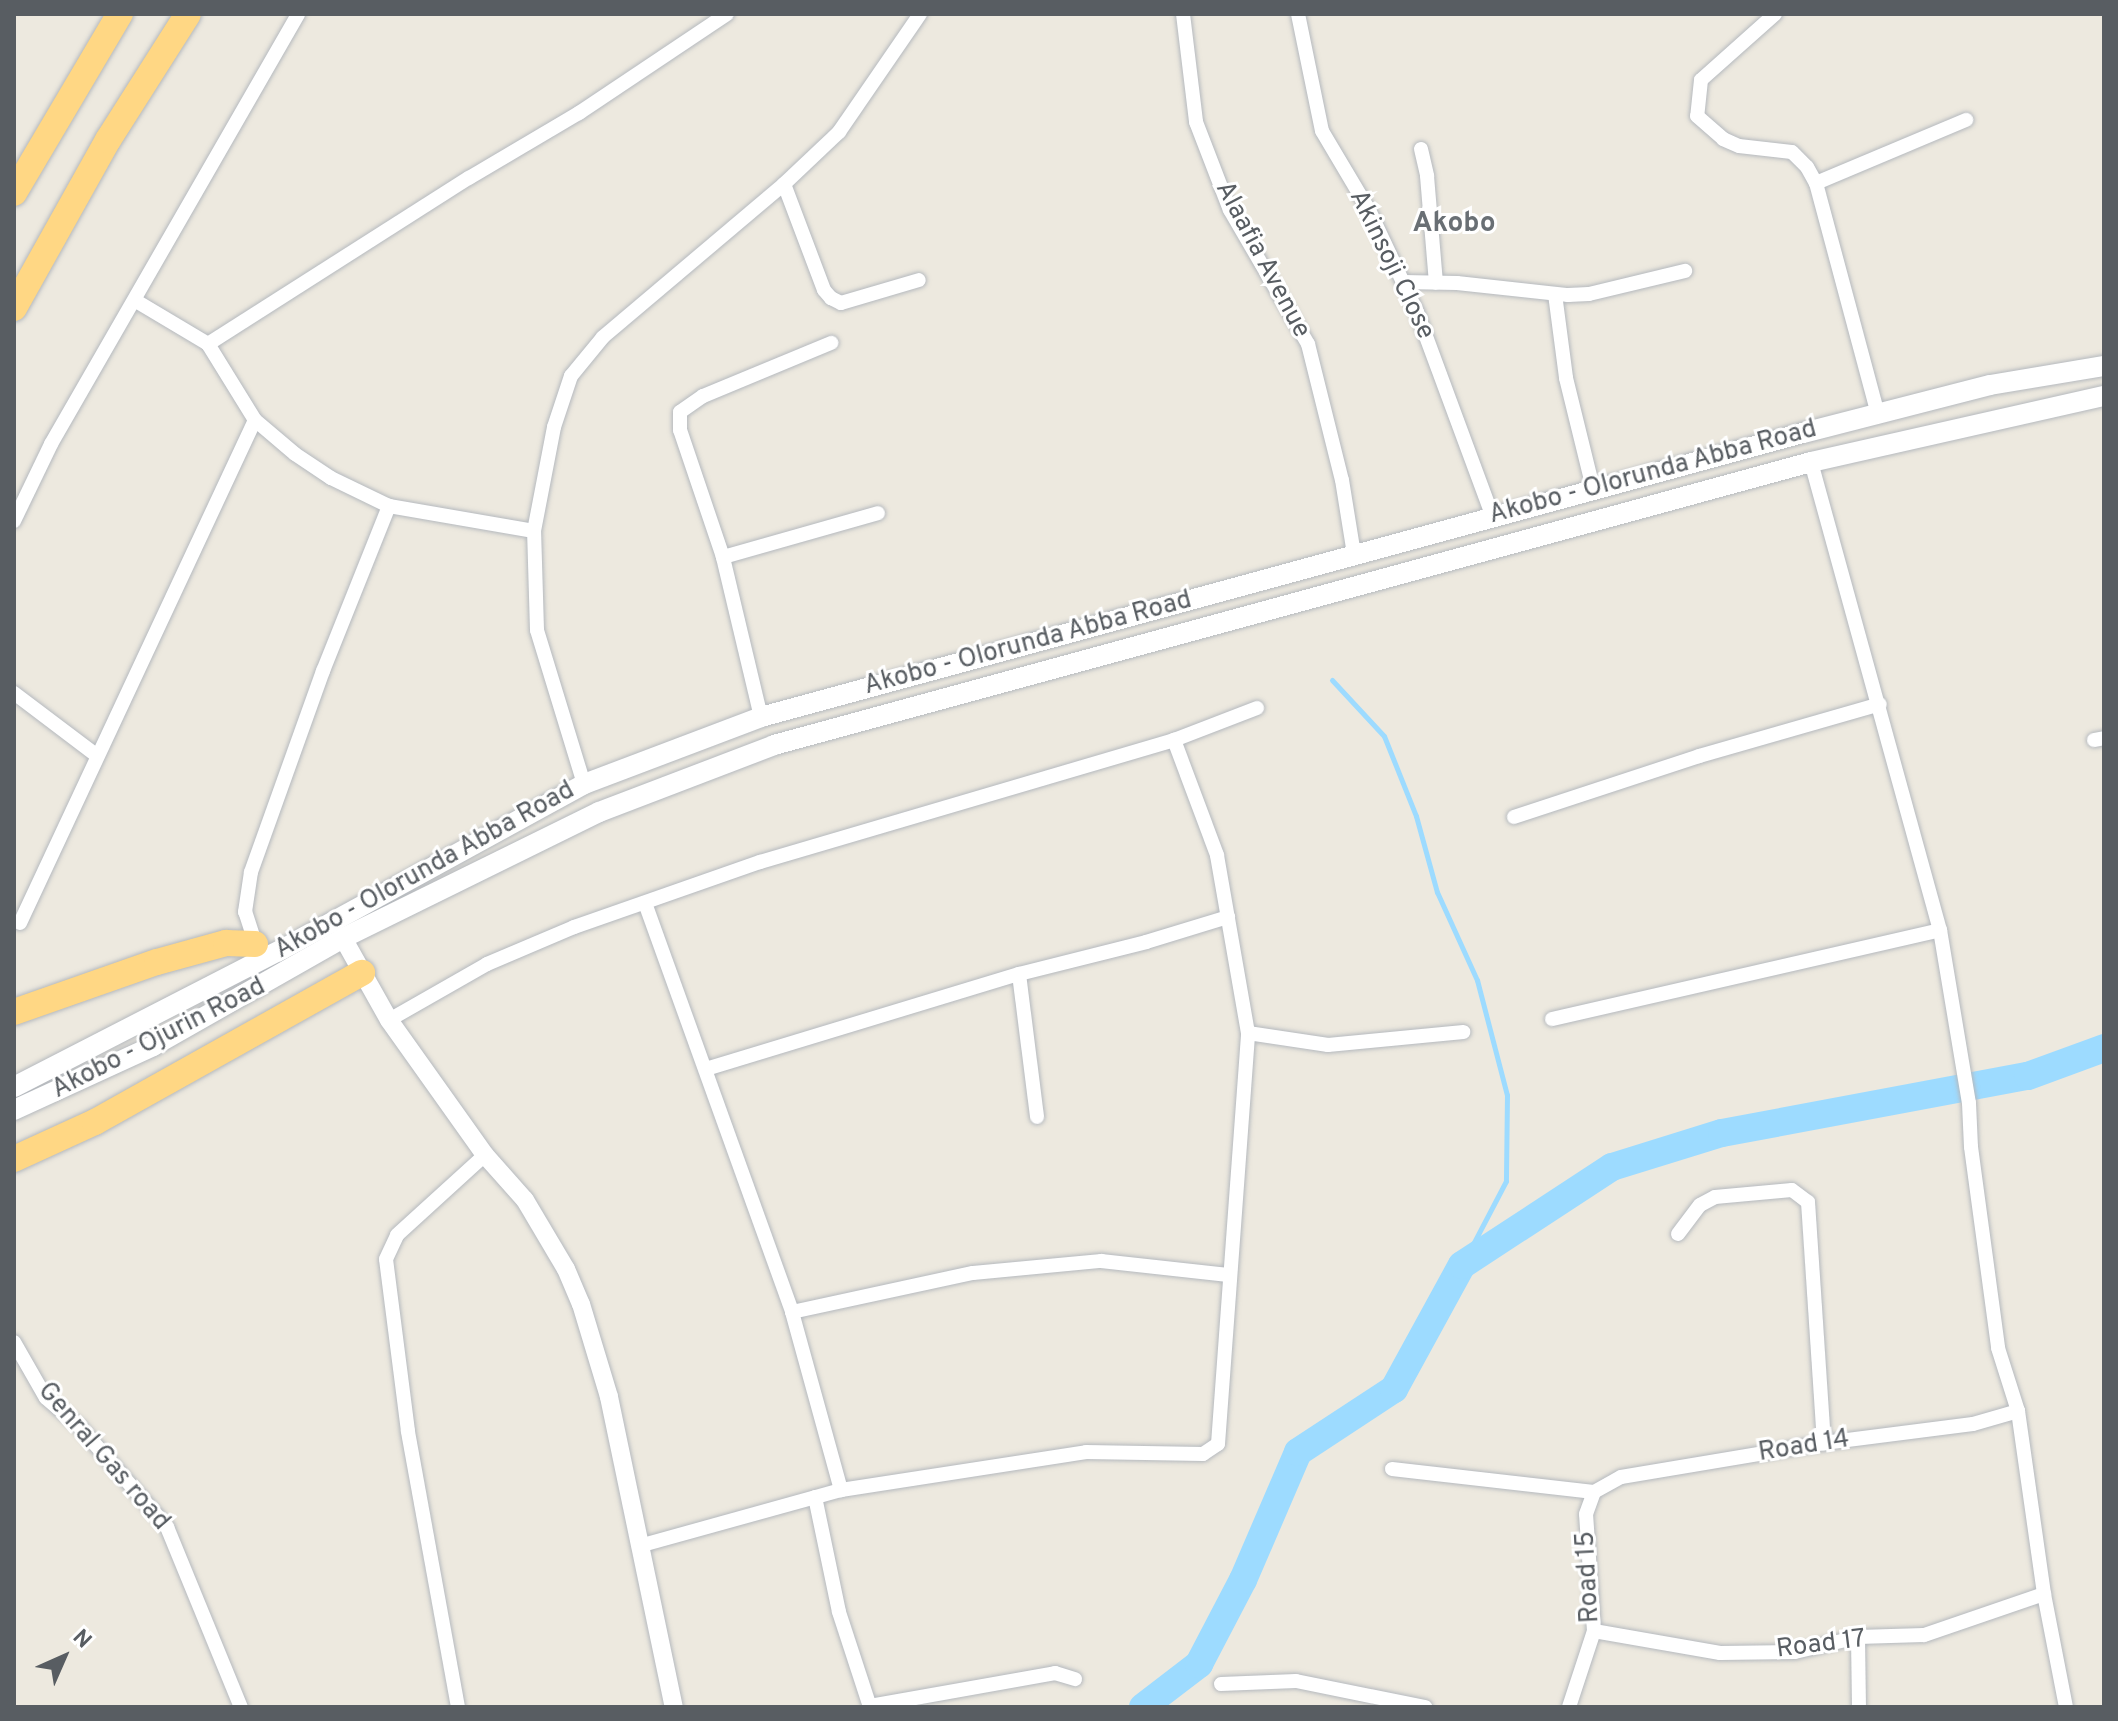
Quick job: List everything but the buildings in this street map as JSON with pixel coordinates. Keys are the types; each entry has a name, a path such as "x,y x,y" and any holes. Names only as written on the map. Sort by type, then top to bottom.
{"highway":[{"path":"14,193 120,14"},
{"path":"14,308 108,140 188,14"},
{"path":"14,1012 157,962 226,943 255,944"},
{"path":"14,1159 95,1122 362,973"}],"main road":[{"name":"Akobo - Olorunda Abba Road","path":"14,1087 283,949 584,784 761,717 1593,488 1990,385 2104,366"},
{"name":"Akobo - Olorunda Abba Road","path":"343,938 599,812 774,745 1811,462 2104,396"},
{"path":"1526,506 1534,536"},
{"path":"725,730 735,760"},
{"name":"Akobo - Ojurin Road","path":"14,1110 153,1046 343,938"}],"street":[{"path":"14,521 51,444 136,301 298,14"},
{"path":"208,344 469,178 579,113 727,14"},
{"path":"584,784 537,630 534,531 554,427 571,376 603,337 784,184 839,132 920,14"},
{"name":"Alaafia Avenue","path":"1183,14 1196,122 1230,210 1308,344 1339,466 1354,554"},
{"name":"Akinsoji Close","path":"1298,14 1322,131 1369,210 1403,282 1426,334 1492,515"},
{"path":"1775,14 1701,80 1697,116 1708,129 1739,146 1792,152 1807,167 1816,183 1878,415"},
{"path":"1816,183 1966,120"},
{"path":"1421,149 1427,176 1436,283"},
{"path":"784,184 824,290 831,298 841,303 919,280"},
{"path":"1403,282 1589,294 1685,271"},
{"path":"1555,294 1566,378 1593,488"},
{"path":"136,301 208,344 255,420 314,468 389,506 534,531"},
{"path":"761,717 723,557 680,430 680,412 703,396 831,343"},
{"path":"20,923 96,755 182,582 255,420"},
{"path":"1811,462 1940,930 1969,1103 1971,1147 1998,1348 2018,1411 2044,1594 2066,1707"},
{"path":"283,949 255,944 245,912 251,872 323,671 389,506"},
{"path":"723,557 878,513"},
{"path":"14,693 96,755"},
{"path":"1514,817 1699,756 1880,704"},
{"path":"389,1020 526,946 645,903 917,813 1174,740 1257,708"},
{"path":"639,1546 841,1490 1086,1452 1203,1454 1218,1444 1248,1033 1217,855 1174,740"},
{"path":"645,903 792,1312 841,1490"},
{"path":"706,1069 1019,974 1119,950 1228,917"},
{"path":"1552,1019 1940,930"},
{"path":"343,938 389,1020 485,1155 525,1200 551,1239 581,1304 609,1397 674,1707"},
{"path":"1019,974 1037,1117"},
{"path":"1248,1033 1328,1045 1463,1032"},
{"path":"458,1707 408,1431 386,1259 397,1235 485,1155"},
{"path":"1678,1234 1700,1205 1715,1197 1792,1190 1808,1202 1824,1443"},
{"path":"792,1312 973,1273 1101,1261 1228,1275"},
{"name":"Genral Gas road","path":"14,1342 46,1398 80,1427 167,1527 241,1707"},
{"name":"Road 14","path":"1594,1492 1621,1477 1824,1443 1973,1424 2018,1411"},
{"path":"1392,1469 1594,1492"},
{"name":"Road 15","path":"1569,1707 1594,1631 1586,1514 1594,1492"},
{"path":"815,1497 839,1612 870,1706 1055,1673 1075,1679"},
{"name":"Road 17","path":"1594,1631 1720,1653 1795,1652 1858,1637 1924,1635 2044,1594"},
{"path":"1858,1637 1859,1707"},
{"path":"1221,1684 1296,1681 1425,1707"}],"waterway":[{"path":"1332,680 1384,736 1416,816 1437,892 1477,980 1507,1095 1506,1181 1462,1265"},
{"path":"1143,1707 1199,1664 1243,1580 1298,1452 1394,1389 1462,1265 1612,1167 1722,1133 2028,1076 2104,1048"}],"district":[{"name":"Akobo","path":"1454,224"}]}
